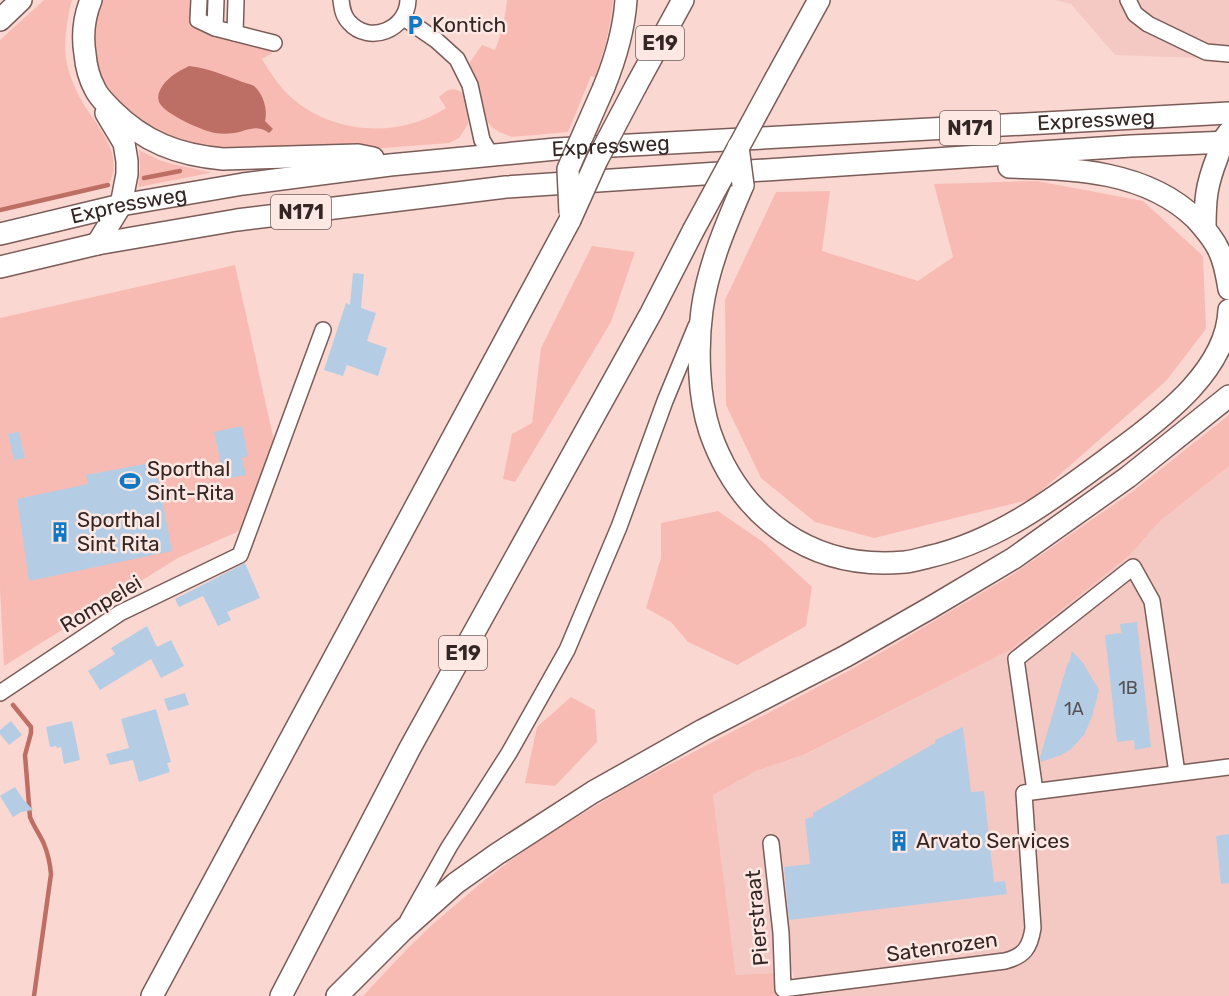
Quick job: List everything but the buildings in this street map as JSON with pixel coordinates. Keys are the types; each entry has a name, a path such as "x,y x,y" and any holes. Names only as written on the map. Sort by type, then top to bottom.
{"highway":[{"path":"0,20 21,0"},
{"path":"92,0 84,27 84,49 88,74 106,113 120,134 128,174 121,205 97,244"},
{"name":"E19","path":"152,996 570,220 597,160 683,0"},
{"name":"E19","path":"281,996 410,748 651,313 738,147 819,0"},
{"path":"570,220 568,169 610,72 620,39 626,1"},
{"path":"102,101 145,136 172,150 191,155 231,160 364,156 390,165"},
{"name":"Expressweg","path":"0,234 121,205 243,184 491,155 556,149 1229,113"},
{"path":"1205,229 1207,189 1226,138"},
{"name":"Expressweg","path":"0,267 97,244 237,220 506,187 1226,138"},
{"path":"738,147 743,185 724,229 702,310 701,390 710,430 723,462 742,492 772,525 811,548 843,558 875,563 906,562 943,554 975,542 1027,516 1149,428 1190,392 1207,370 1216,353 1224,335 1229,310"},
{"path":"491,155 506,187"},
{"path":"921,160 967,166 1032,167 1101,173 1151,188 1187,211 1205,229 1220,251 1229,289"},
{"path":"337,996 402,930 456,883 497,854 593,792 703,730 846,656 1014,558 1128,477 1229,396"}],"street":[{"path":"199,0 198,20 215,28 274,43"},
{"path":"215,28 216,0"},
{"path":"235,33 236,0"},
{"path":"341,0 342,11 348,22 358,29 374,34 389,31 404,18 408,0"},
{"path":"1128,0 1135,14 1148,24 1206,52 1229,54"},
{"path":"404,18 457,59 470,85 483,140 491,155"},
{"path":"402,930 449,847 509,753 567,650 619,527 665,401 702,310"},
{"name":"Rompelei","path":"0,693 120,613 240,555 323,330"},
{"path":"1177,773 1152,601 1133,567 1016,659 1035,791 1229,767"},
{"name":"Satenrozen","path":"783,989 1005,961 1021,955 1029,944 1033,928 1024,793 1035,791"},
{"name":"Pierstraat","path":"771,843 781,933 783,989"}],"shaded area":[{"path":"44,0 72,0 66,32 67,64 78,94 107,140 114,161 113,171 110,182 0,209 0,40"},
{"path":"101,0 192,0 190,21 195,29 265,47 272,53 262,59 284,90 310,111 329,120 348,126 368,128 389,128 409,124 428,118 446,108 439,97 453,89 464,94 467,100 468,124 459,138 449,143 257,154 190,149 123,114 98,76 92,43 96,12"},
{"path":"507,0 613,0 609,29 595,77 591,76 568,132 512,137 499,132 487,121 479,90 468,65 482,45 495,50 500,38"},
{"path":"1055,0 1229,0 1229,59 1115,55 1071,4"},
{"path":"189,66 215,72 254,86 264,102 265,121 273,129 269,133 255,128 232,133 215,133 168,112 159,102 159,91 169,79"},
{"path":"139,150 159,160 210,173 138,187"},
{"path":"1037,181 1143,201 1203,256 1206,329 1166,381 1032,499 874,538 815,522 761,478 726,405 725,300 776,192 830,191 822,251 918,281 953,257 934,184"},
{"path":"592,246 635,252 611,322 515,482 503,479 512,434 532,423 541,348"},
{"name":"Sporthal Sint-Rita","path":"235,265 274,441 247,522 237,532 178,558 4,666 0,588 0,318"},
{"path":"1229,415 1229,466 1159,522 1130,555 1012,649 804,755 756,771 713,795 736,975 774,973 779,996 363,996 433,924 486,879 536,842 625,788 850,670 1015,573 1133,491"},
{"path":"1229,466 1229,996 797,996 793,971 736,976 713,795 756,771 805,755 1012,649 1130,555 1159,522"},
{"path":"718,511 763,542 812,587 806,626 737,665 688,642 671,622 646,608 661,558 661,523"},
{"path":"571,697 595,710 597,742 555,786 525,783 537,727"}],"waterway":[{"path":"144,178 180,171"},
{"path":"0,210 108,185"},
{"path":"13,705 31,727 25,755 30,817 45,848 51,874 34,996"}],"place":[{"name":"Kontich","path":"415,25"},
{"name":"Sporthal Sint-Rita","path":"130,481"},
{"name":"Sporthal Sint Rita","path":"60,532"},
{"name":"Arvato Services","path":"899,841"}]}
